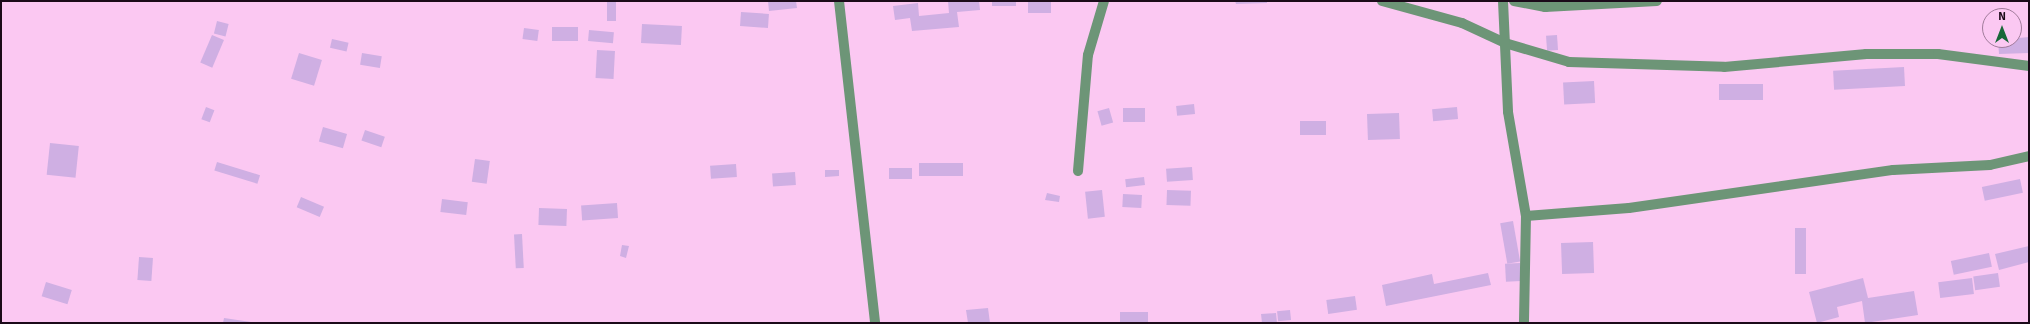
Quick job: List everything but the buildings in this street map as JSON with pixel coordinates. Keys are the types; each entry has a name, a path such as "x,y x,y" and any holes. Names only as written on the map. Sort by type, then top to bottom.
{"street":[{"path":"839,1 875,323"},
{"path":"1078,172 1088,55 1104,1"},
{"path":"1382,1 1462,23 1505,43 1569,62 1646,66 1724,67 1866,54 1938,54 2029,66"},
{"path":"1503,1 1508,112 1526,216 1524,323"},
{"path":"1514,1 1545,7 1657,1"},
{"path":"1526,216 1629,208 1893,170 1990,165 2029,156"}]}
